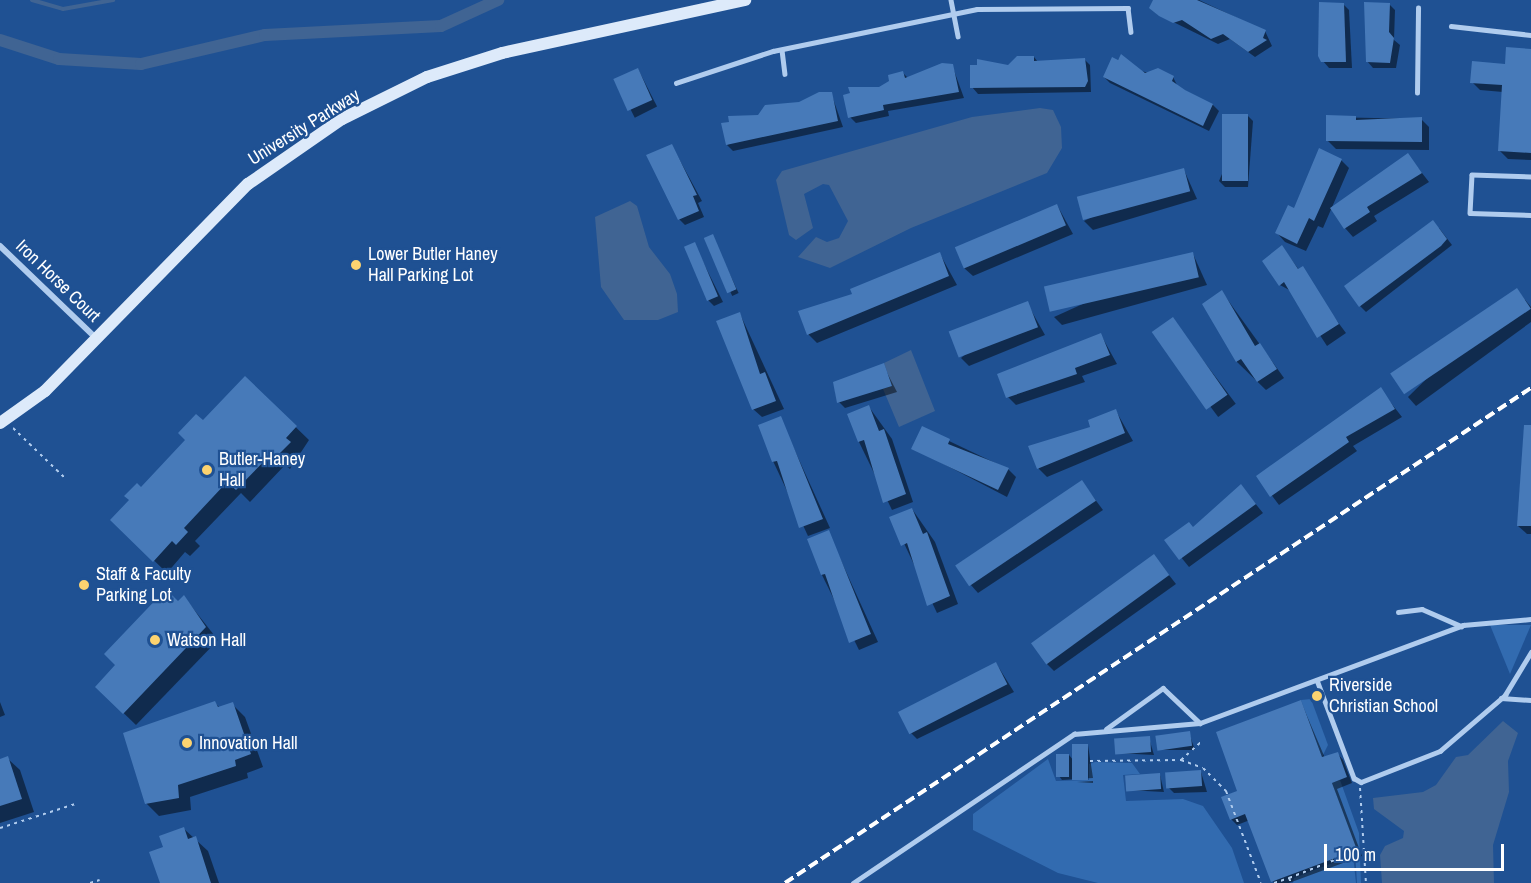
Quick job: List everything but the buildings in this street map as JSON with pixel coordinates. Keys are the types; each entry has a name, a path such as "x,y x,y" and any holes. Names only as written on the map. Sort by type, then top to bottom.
{"main road":[{"name":"University Parkway","path":"2,421 45,391 248,184 342,119 427,78 502,53 745,0"}],"street":[{"name":"Iron Horse Court","path":"0,246 96,338"}],"lane":[{"path":"951,0 958,36"},
{"path":"676,83 782,50 954,14 1128,8 1131,32"},
{"path":"1417,93 1419,8"},
{"path":"1451,26 1531,35"},
{"path":"782,50 785,74"},
{"path":"1531,177 1472,175 1470,213 1531,215"},
{"path":"1398,612 1422,609 1461,626"},
{"path":"853,883 1074,734 1106,729 1200,723 1461,626 1531,619"},
{"path":"1317,680 1354,778 1360,782 1440,751 1501,698 1531,652"},
{"path":"1106,729 1163,688 1200,723"},
{"path":"1501,698 1531,700"}],"path":[{"path":"2,421 67,480"},
{"path":"1181,760 1202,741"},
{"path":"1090,761 1181,760 1203,768 1226,790 1261,883"},
{"path":"1360,788 1366,883"},
{"path":"0,828 75,804"},
{"path":"1275,883 1352,853"},
{"path":"1289,878 1291,883"},
{"path":"90,883 100,880"}],"shaded area":[{"path":"1040,108 1053,110 1061,127 1062,148 1047,173 911,228 830,268 798,257 816,237 827,242 839,238 848,221 829,185 823,184 804,194 813,228 796,240 789,235 776,180 782,171 972,117"},
{"path":"630,201 637,206 649,247 670,274 677,294 678,312 658,320 624,320 601,287 595,217"},
{"path":"911,350 935,411 899,427 883,389 892,386 884,363"},
{"path":"1490,625 1531,625 1510,674"},
{"path":"1311,699 1328,745 1322,757 1301,700"},
{"path":"1503,721 1518,733 1508,761 1509,792 1493,845 1494,883 1382,883 1380,855 1385,846 1403,838 1404,831 1374,809 1373,798 1423,792 1436,785 1456,757 1468,755"},
{"path":"1048,759 1056,781 1089,780 1089,764 1095,762 1132,763 1140,774 1123,775 1126,801 1183,799 1203,806 1232,848 1244,883 1098,883 1058,873 973,830 973,814"},
{"path":"1340,780 1359,833 1361,883 1357,883 1355,850 1332,783"},
{"path":"1353,855 1356,883 1293,883 1294,878"}],"waterway":[{"path":"32,0 63,9 113,0"},
{"path":"0,40 59,59 141,64 265,35 441,26 498,0"}],"railway":[{"path":"785,883 1531,388"}],"place":[{"name":"Lower Butler Haney Hall Parking Lot","path":"356,265"},
{"name":"Butler-Haney Hall","path":"207,470"},
{"name":"Staff & Faculty Parking Lot","path":"84,585"},
{"name":"Watson Hall","path":"155,640"},
{"name":"Riverside Christian School","path":"1317,696"},
{"name":"Innovation Hall","path":"187,743"}]}
